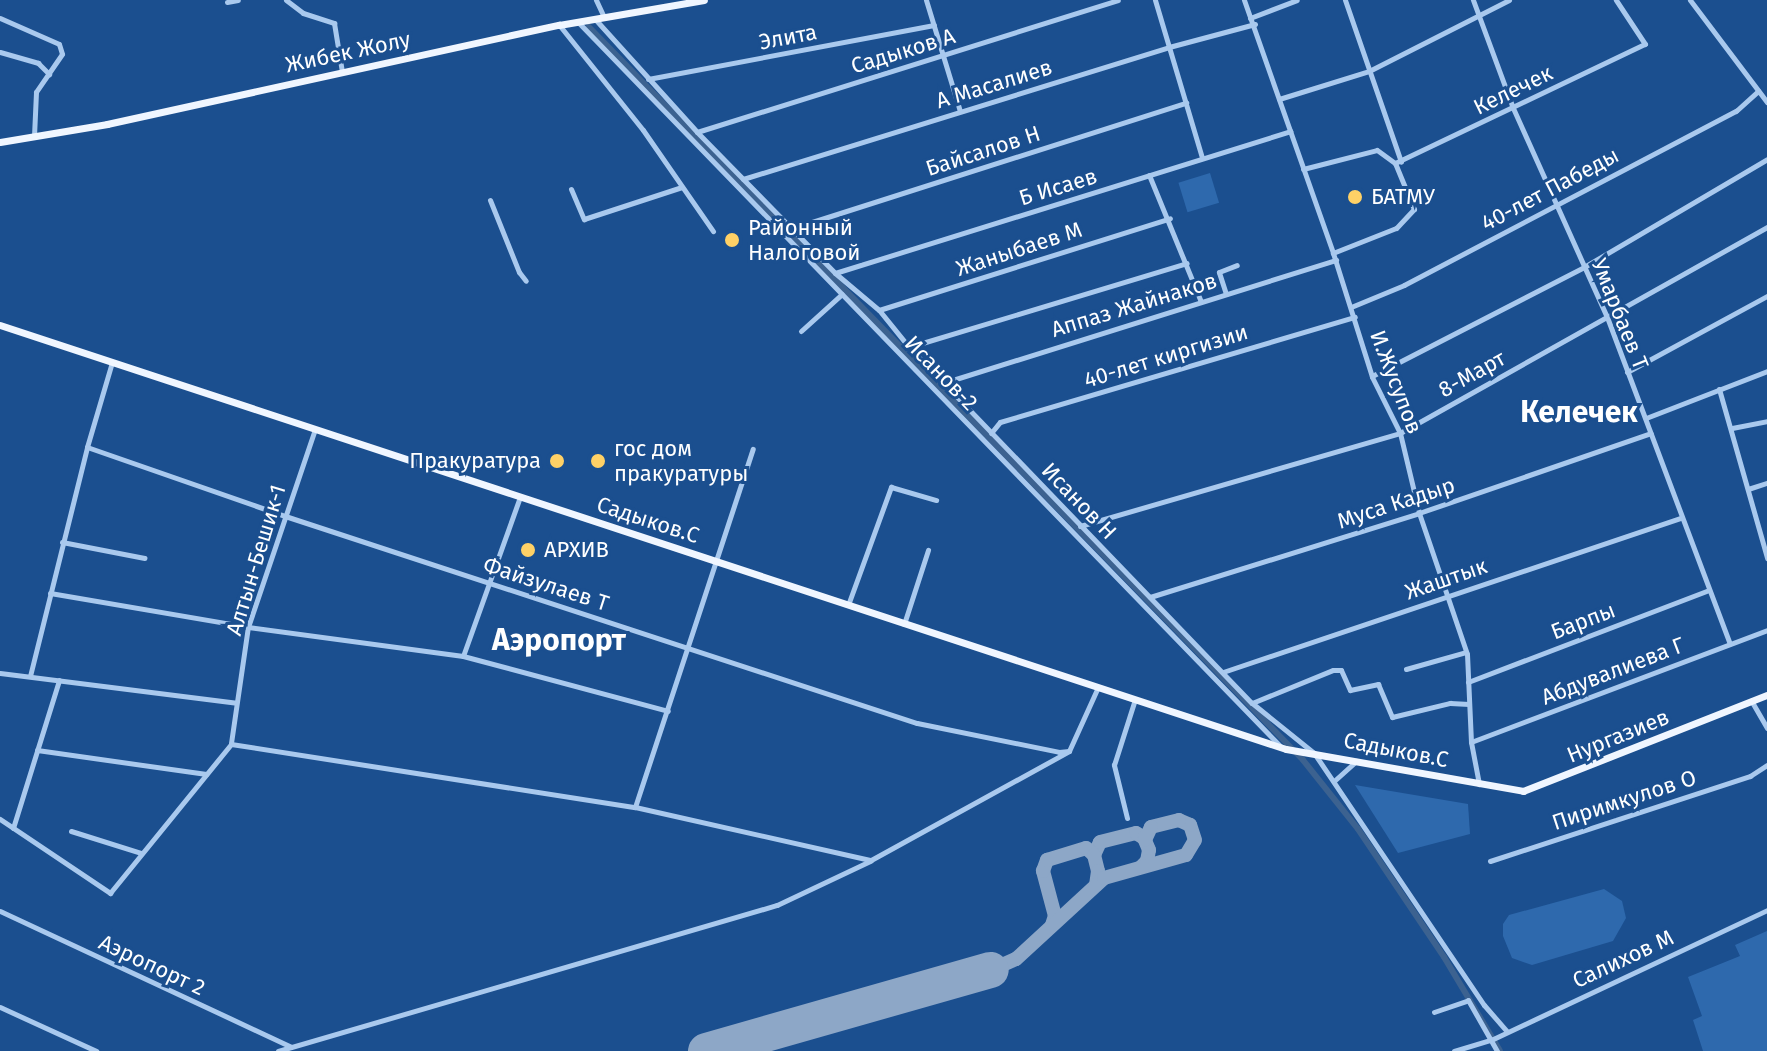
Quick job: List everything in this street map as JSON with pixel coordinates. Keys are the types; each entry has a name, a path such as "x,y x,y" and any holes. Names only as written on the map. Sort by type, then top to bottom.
{"main road":[{"name":"Жибек Жолу","path":"0,142 107,124 559,25 704,0"},
{"name":"Садыков.С","path":"0,325 1284,748 1479,785"},
{"name":"Нургазиев","path":"1479,785 1510,791 1535,788 1767,695"}],"street":[{"path":"227,2 238,0"},
{"path":"286,0 303,13 334,23 342,72"},
{"path":"596,0 605,18"},
{"path":"926,0 960,111"},
{"name":"Садыков А","path":"697,132 1118,0"},
{"path":"1155,0 1202,158"},
{"name":"И.Жусупов","path":"1244,0 1336,260 1372,377 1400,433 1419,513 1466,652 1471,742 1479,785"},
{"path":"1250,18 1297,0"},
{"path":"1333,253 1396,228 1414,209 1345,0"},
{"name":"Умарбаев Т","path":"1473,0 1513,108 1607,317 1730,644"},
{"path":"1279,99 1369,71 1509,0"},
{"name":"Келечек","path":"1398,162 1645,44 1616,0"},
{"path":"1690,0 1767,102"},
{"path":"0,18 59,44 62,54 36,92 34,136"},
{"name":"Исанов Н","path":"595,19 647,79 790,229 879,310 943,383 1252,703 1310,752 1334,781 1484,1005 1507,1031"},
{"name":"Исанов-2","path":"578,22 1284,748"},
{"name":"А Масалиев","path":"743,179 1169,47 1255,24"},
{"path":"559,25 643,130 713,231"},
{"name":"Элита","path":"647,79 934,25"},
{"path":"0,52 38,63 49,74"},
{"name":"40-лет Пабеды","path":"1351,307 1404,285 1736,111 1758,91"},
{"name":"Байсалов Н","path":"790,229 1186,103"},
{"name":"Б Исаев","path":"835,273 1290,131"},
{"path":"1303,169 1377,150 1398,162"},
{"path":"1372,377 1584,267 1767,159"},
{"path":"1149,175 1170,218 1201,302"},
{"path":"571,189 584,219 682,187"},
{"path":"490,200 519,272 526,281"},
{"name":"Жаныбаев М","path":"879,310 1170,218"},
{"name":"8-Март","path":"1080,526 1400,433 1767,227"},
{"name":"Аппаз Жайнаков","path":"943,383 1336,260"},
{"name":"Аппаз Жайнаков","path":"909,347 1187,263"},
{"path":"1226,294 1219,272 1237,265"},
{"path":"801,331 842,294"},
{"path":"1627,372 1767,296"},
{"name":"40-лет киргизии","path":"991,433 1000,422 1355,317"},
{"path":"30,676 62,542 112,362"},
{"path":"1646,418 1767,371"},
{"path":"1719,389 1767,558"},
{"path":"1732,428 1767,421"},
{"name":"Алтын-Бешик-1","path":"231,744 248,627 315,429"},
{"name":"Муса Кадыр","path":"1149,597 1419,513 1651,433"},
{"name":"Файзулаев Т","path":"87,447 285,516 917,723 1069,751"},
{"path":"635,807 753,449"},
{"path":"1748,489 1767,483"},
{"path":"848,605 891,487 936,500"},
{"path":"463,656 520,497"},
{"name":"Жаштык","path":"1222,672 1681,518"},
{"path":"62,542 144,558"},
{"path":"904,624 928,550"},
{"name":"Барпы","path":"1468,682 1709,590"},
{"path":"50,593 248,627 463,656 668,711"},
{"name":"Абдувалиева Г","path":"1471,742 1767,630"},
{"path":"1406,669 1466,652"},
{"path":"1252,703 1333,670 1341,670 1350,690 1378,684 1392,717 1450,703 1469,704"},
{"path":"0,673 236,703"},
{"path":"13,828 59,680"},
{"path":"278,1051 777,905 871,860 1069,751 1098,686"},
{"path":"1127,818 1114,765 1135,698"},
{"path":"1752,702 1767,728"},
{"path":"0,819 110,893 231,744 635,807 871,860"},
{"path":"37,750 207,775"},
{"path":"1334,781 1356,761"},
{"name":"Пиримкулов О","path":"1490,861 1750,776 1767,765"},
{"path":"71,831 141,853"},
{"name":"Салихов М","path":"1454,1051 1492,1039 1767,910"},
{"name":"Аэропорт 2","path":"0,911 291,1047"},
{"path":"1434,1012 1468,1000 1497,1051"},
{"path":"0,1007 96,1051"}],"shaded area":[{"path":"1210,173 1219,203 1188,212 1178,183"},
{"path":"1355,785 1468,804 1470,834 1398,853"},
{"path":"1604,889 1622,901 1626,918 1613,941 1532,965 1512,958 1503,936 1503,924 1509,915"},
{"path":"1767,931 1767,1051 1703,1051 1693,1020 1702,1016 1688,977 1740,956 1735,945"}],"waterway":[{"path":"589,27 1303,760 1358,829 1444,957 1500,1051"}],"taxiway":[{"path":"991,970 1016,959 1104,878 1186,855 1195,840 1190,825 1179,820 1151,827 1145,840"},
{"path":"1094,855 1100,842 1136,833 1144,838 1149,850 1147,861 1141,867"},
{"path":"1052,925 1055,916 1043,871 1047,860 1086,848 1094,855 1098,871 1096,885"}],"runway":[{"path":"706,1051 991,970"}],"place":[{"name":"БАТМУ","path":"1355,197"},
{"name":"Районный Налоговой","path":"732,240"},
{"name":"Пракуратура","path":"557,461"},
{"name":"гос дом пракуратуры","path":"598,461"},
{"name":"АРХИВ","path":"528,550"}],"district":[{"name":"Келечек","path":"1579,412"},
{"name":"Аэропорт","path":"559,640"}]}
